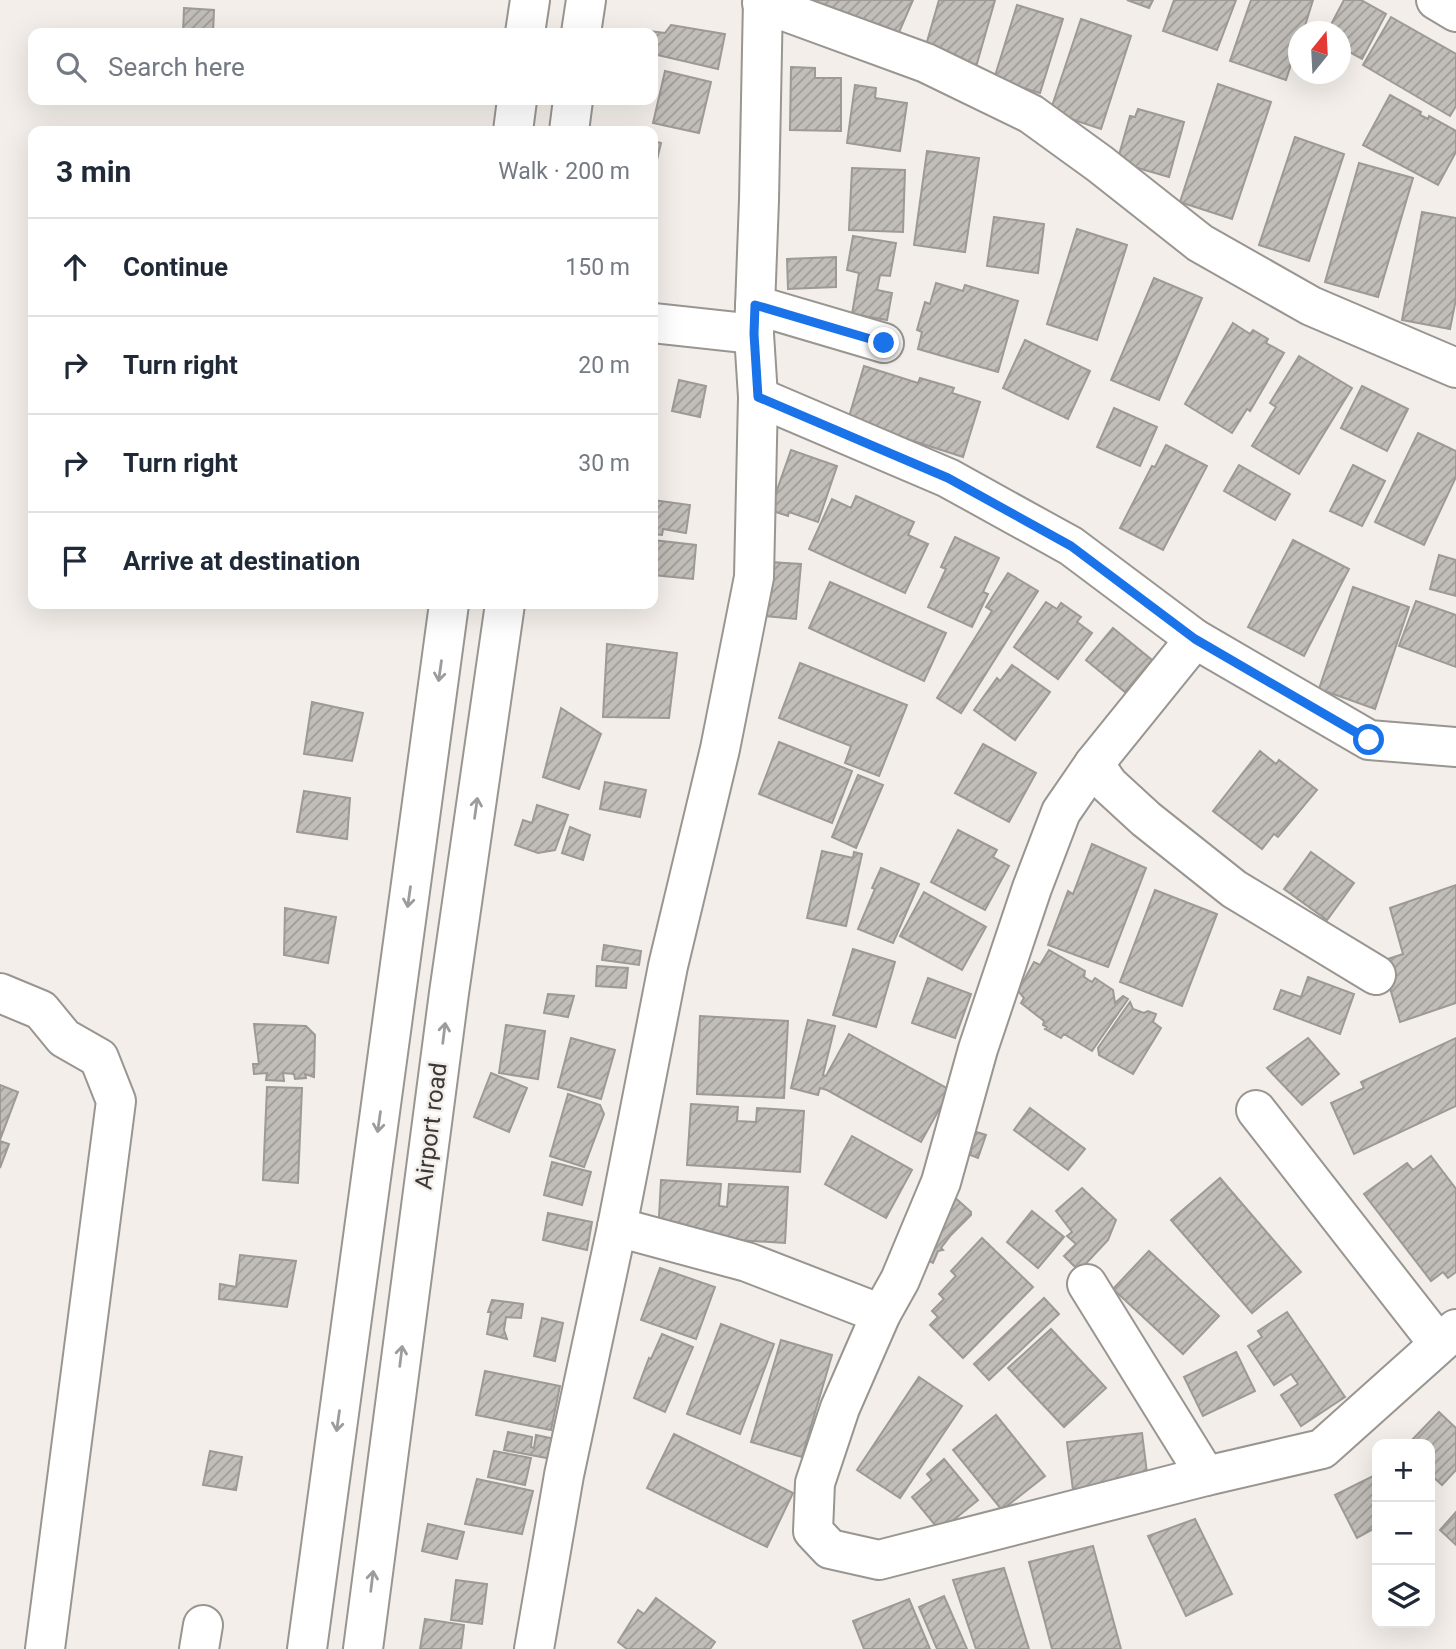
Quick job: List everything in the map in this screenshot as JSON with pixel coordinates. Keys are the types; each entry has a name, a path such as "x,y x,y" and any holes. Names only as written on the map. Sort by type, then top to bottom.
{"street":[{"path":"527,28 530,0"},
{"path":"582,28 586,0"},
{"path":"1436,0 1456,12"},
{"path":"534,1649 564,1475 617,1227 668,966 720,749 754,578 758,397 754,320 762,2 926,63 1031,114 1100,164 1200,243 1311,306 1456,368"},
{"path":"514,126 516,105"},
{"path":"570,126 572,105"},
{"path":"658,323 754,320 884,343"},
{"path":"758,397 948,478 1071,546 1195,639 1369,740 1456,747"},
{"path":"307,1649 448,609"},
{"name":"Airport road","path":"363,1649 449,993 504,609"},
{"path":"1195,639 1094,764 1061,812 1031,888 978,1049 940,1182 900,1280 881,1314 840,1408 815,1483 813,1531 830,1549 879,1560 1322,1449 1447,1336 1256,1110"},
{"path":"1094,764 1110,785 1146,819 1234,889 1376,975"},
{"path":"397,989 449,993"},
{"path":"0,993 41,1010 64,1038 99,1058 116,1101 45,1649"},
{"path":"617,1227 747,1262 881,1314"},
{"path":"1087,1284 1206,1476"}],"building":[{"path":"812,0 913,0 897,37"},
{"path":"939,0 995,0 976,67 924,52"},
{"path":"1127,0 1153,0 1149,8"},
{"path":"1174,0 1236,0 1217,50 1163,31"},
{"path":"1251,0 1313,0 1306,21 1288,21 1286,80 1230,61"},
{"path":"1344,0 1361,0 1386,14 1362,59 1351,53 1351,21 1333,21"},
{"path":"1017,5 1063,19 1040,93 994,79"},
{"path":"184,8 214,10 213,28 183,28"},
{"path":"1391,17 1456,54 1456,106 1450,116 1363,65"},
{"path":"1081,19 1131,36 1101,129 1050,112"},
{"path":"671,25 725,34 718,69 658,55 658,32 665,33"},
{"path":"791,67 815,68 815,78 841,78 841,131 790,130"},
{"path":"665,71 711,82 699,133 653,123"},
{"path":"1218,84 1271,102 1232,219 1180,202"},
{"path":"855,85 876,88 875,98 907,103 900,151 847,143"},
{"path":"1390,95 1421,112 1420,115 1428,119 1429,116 1456,131 1456,152 1438,185 1363,145"},
{"path":"1138,109 1184,122 1169,177 1117,162 1130,116 1135,117"},
{"path":"1295,137 1344,154 1309,261 1259,245"},
{"path":"927,151 979,158 965,252 914,245"},
{"path":"1359,163 1413,178 1378,297 1325,282"},
{"path":"852,168 905,170 903,232 849,230"},
{"path":"1422,212 1456,218 1456,299 1450,329 1402,320"},
{"path":"994,217 1044,224 1038,273 987,266"},
{"path":"1077,229 1127,245 1097,340 1047,324"},
{"path":"853,236 896,243 890,276 880,275 877,290 892,293 887,320 852,314 859,273 847,270"},
{"path":"836,257 836,287 788,289 787,259"},
{"path":"1154,278 1202,298 1159,400 1111,380"},
{"path":"936,283 963,291 965,285 1018,301 998,372 918,349 922,332 917,330 925,302 930,304"},
{"path":"1233,323 1250,334 1253,330 1268,339 1266,343 1284,353 1250,411 1247,409 1232,433 1185,404"},
{"path":"1025,340 1090,371 1068,419 1003,388"},
{"path":"1299,356 1352,388 1299,474 1252,446 1276,407 1270,403"},
{"path":"864,366 918,383 920,378 954,388 952,393 980,402 963,457 848,420"},
{"path":"679,380 706,386 700,417 672,411"},
{"path":"1362,386 1408,409 1387,451 1341,428"},
{"path":"1114,408 1157,427 1140,466 1097,447"},
{"path":"1418,433 1456,451 1456,477 1424,545 1375,522"},
{"path":"1166,445 1207,466 1163,550 1120,528"},
{"path":"791,450 837,466 818,522 789,512 788,516 770,510"},
{"path":"1239,465 1290,494 1275,520 1224,491"},
{"path":"1353,465 1385,481 1362,526 1330,511"},
{"path":"856,496 914,522 908,535 928,544 905,593 809,549 832,499 851,508"},
{"path":"658,501 690,505 686,533 663,529 662,535 658,535"},
{"path":"955,537 999,558 983,592 988,594 972,627 928,607 946,569 941,567"},
{"path":"1293,540 1349,569 1304,656 1248,627"},
{"path":"658,541 696,545 693,579 658,576"},
{"path":"1439,555 1456,560 1456,596 1430,589"},
{"path":"770,562 801,564 796,619 765,616"},
{"path":"1008,573 1038,591 961,713 937,698 992,611 986,607"},
{"path":"830,582 946,633 924,681 809,628"},
{"path":"1353,587 1409,607 1375,709 1319,689"},
{"path":"1416,601 1456,615 1456,667 1399,646"},
{"path":"1046,602 1057,609 1061,603 1081,617 1077,622 1092,633 1058,679 1014,647"},
{"path":"1113,628 1152,660 1125,692 1086,660"},
{"path":"607,644 677,653 669,718 603,717"},
{"path":"800,663 907,705 879,776 845,763 851,746 779,718"},
{"path":"1012,665 1050,692 1015,740 974,710 997,678 1000,681"},
{"path":"312,702 363,713 352,761 304,754"},
{"path":"561,708 601,734 579,789 543,777"},
{"path":"779,742 852,771 832,823 759,794"},
{"path":"983,744 1036,773 1009,822 955,793"},
{"path":"1260,751 1276,764 1279,760 1317,790 1278,837 1274,834 1262,849 1213,811"},
{"path":"858,775 883,785 856,848 832,837"},
{"path":"605,782 646,790 640,817 600,809"},
{"path":"304,791 350,798 347,839 297,832"},
{"path":"537,805 568,815 555,850 538,853 515,845 523,820 532,823"},
{"path":"570,827 590,835 583,860 562,853"},
{"path":"958,830 997,850 993,857 1009,866 985,910 931,882"},
{"path":"1092,844 1146,868 1108,967 1048,945 1068,891 1073,894"},
{"path":"822,851 853,858 854,852 862,854 846,926 807,918"},
{"path":"1311,852 1354,883 1327,920 1284,889"},
{"path":"881,868 919,884 893,943 858,929"},
{"path":"1456,885 1456,1003 1400,1022 1382,961 1403,954 1390,908"},
{"path":"1155,890 1217,914 1182,1006 1120,982"},
{"path":"924,892 986,927 962,970 900,936"},
{"path":"285,908 336,917 328,963 284,955"},
{"path":"604,945 641,951 639,965 602,960"},
{"path":"853,949 895,962 876,1027 833,1015"},
{"path":"1049,950 1085,971 1084,977 1092,982 1095,978 1113,990 1115,1003 1123,996 1128,999 1092,1051 1064,1034 1061,1038 1045,1029 1047,1027 1043,1025 1044,1021 1021,1003 1024,998 1018,991 1034,962 1040,965"},
{"path":"597,966 628,968 626,988 596,986"},
{"path":"1308,977 1354,994 1340,1034 1274,1009 1281,990 1301,997"},
{"path":"928,978 971,994 955,1038 912,1023"},
{"path":"548,994 574,996 568,1017 544,1013"},
{"path":"1130,1002 1133,1009 1156,1014 1153,1022 1161,1028 1133,1074 1099,1055 1098,1048"},
{"path":"700,1016 788,1021 784,1098 697,1094"},
{"path":"808,1020 835,1026 823,1075 826,1076 849,1034 950,1090 921,1142 827,1090 820,1088 818,1095 791,1088"},
{"path":"254,1024 306,1026 315,1035 314,1077 305,1074 306,1078 295,1079 294,1074 283,1073 284,1081 266,1080 267,1073 254,1074 253,1064 259,1064"},
{"path":"506,1025 545,1031 538,1079 499,1073"},
{"path":"571,1038 615,1050 601,1099 558,1087"},
{"path":"1308,1038 1339,1074 1302,1105 1267,1068"},
{"path":"1456,1038 1456,1106 1354,1154 1331,1103 1364,1088 1361,1082"},
{"path":"491,1073 527,1088 509,1132 474,1117"},
{"path":"0,1085 18,1092 0,1140"},
{"path":"267,1087 302,1088 298,1183 263,1180"},
{"path":"568,1094 600,1105 604,1114 584,1167 550,1156"},
{"path":"691,1104 738,1107 737,1121 756,1122 757,1108 804,1111 800,1172 687,1165"},
{"path":"1030,1108 1085,1149 1068,1170 1014,1130"},
{"path":"970,1130 986,1135 978,1158 963,1149"},
{"path":"852,1136 912,1170 886,1218 825,1184"},
{"path":"0,1141 9,1144 0,1168"},
{"path":"1431,1156 1456,1189 1456,1272 1448,1278 1443,1272 1431,1281 1364,1194 1407,1163 1413,1170"},
{"path":"552,1162 591,1172 582,1205 544,1195"},
{"path":"1220,1178 1301,1272 1252,1313 1171,1220"},
{"path":"661,1180 721,1184 719,1206 727,1207 729,1184 788,1187 785,1243 658,1235"},
{"path":"1082,1188 1116,1220 1108,1240 1079,1271 1064,1256 1076,1244 1067,1236 1072,1232 1056,1211"},
{"path":"952,1195 971,1215 951,1235 941,1248 943,1250 938,1251 933,1263 927,1260"},
{"path":"1032,1211 1064,1237 1038,1268 1007,1242"},
{"path":"548,1213 592,1222 587,1250 543,1240"},
{"path":"982,1238 1033,1287 963,1358 930,1325 938,1317 932,1311 944,1299 939,1294 956,1276 951,1271"},
{"path":"1149,1251 1219,1316 1183,1354 1113,1289"},
{"path":"240,1255 296,1261 287,1307 219,1299 220,1284 236,1287"},
{"path":"660,1268 715,1287 696,1339 641,1320"},
{"path":"1044,1298 1059,1314 989,1380 974,1364"},
{"path":"492,1300 523,1304 521,1318 506,1317 504,1330 507,1339 487,1334 491,1312 488,1312"},
{"path":"1287,1312 1345,1397 1301,1426 1281,1395 1298,1384 1291,1374 1274,1385 1248,1346 1262,1337 1258,1331"},
{"path":"542,1318 563,1323 555,1361 534,1356"},
{"path":"721,1324 774,1344 740,1434 687,1414"},
{"path":"1051,1329 1106,1388 1064,1427 1008,1368"},
{"path":"662,1334 693,1347 665,1412 634,1398 649,1358 651,1359"},
{"path":"781,1340 832,1355 802,1457 751,1442"},
{"path":"1236,1352 1255,1391 1203,1416 1184,1377"},
{"path":"485,1371 560,1386 551,1430 476,1415"},
{"path":"919,1377 962,1406 900,1498 857,1470"},
{"path":"1439,1412 1456,1428 1456,1470 1442,1485 1435,1479 1435,1439 1413,1439"},
{"path":"996,1415 1045,1476 1002,1510 953,1450"},
{"path":"508,1432 532,1437 531,1447 534,1448 536,1435 555,1439 552,1459 504,1450"},
{"path":"1142,1433 1148,1481 1073,1490 1067,1442"},
{"path":"674,1434 793,1493 767,1547 647,1488"},
{"path":"210,1451 242,1457 236,1490 203,1485"},
{"path":"494,1451 531,1458 525,1485 488,1477"},
{"path":"944,1459 978,1500 940,1531 912,1497 932,1480 927,1474"},
{"path":"1372,1476 1372,1530 1357,1538 1335,1495"},
{"path":"477,1479 533,1491 522,1534 465,1524"},
{"path":"1456,1512 1456,1545 1440,1530"},
{"path":"1195,1519 1232,1594 1186,1616 1148,1536"},
{"path":"428,1524 464,1532 457,1559 422,1551"},
{"path":"1093,1546 1121,1649 1052,1649 1029,1562"},
{"path":"1004,1568 1029,1649 976,1649 953,1580"},
{"path":"456,1580 487,1584 482,1624 451,1620"},
{"path":"944,1596 967,1649 937,1649 919,1607"},
{"path":"656,1598 715,1642 710,1649 627,1649 618,1642 638,1610 644,1614"},
{"path":"909,1599 930,1649 864,1649 853,1621"},
{"path":"425,1619 464,1625 461,1649 420,1649"}],"route":[{"path":"884,343 755,305 758,397 948,478 1071,546 1195,639 1369,740"}]}
